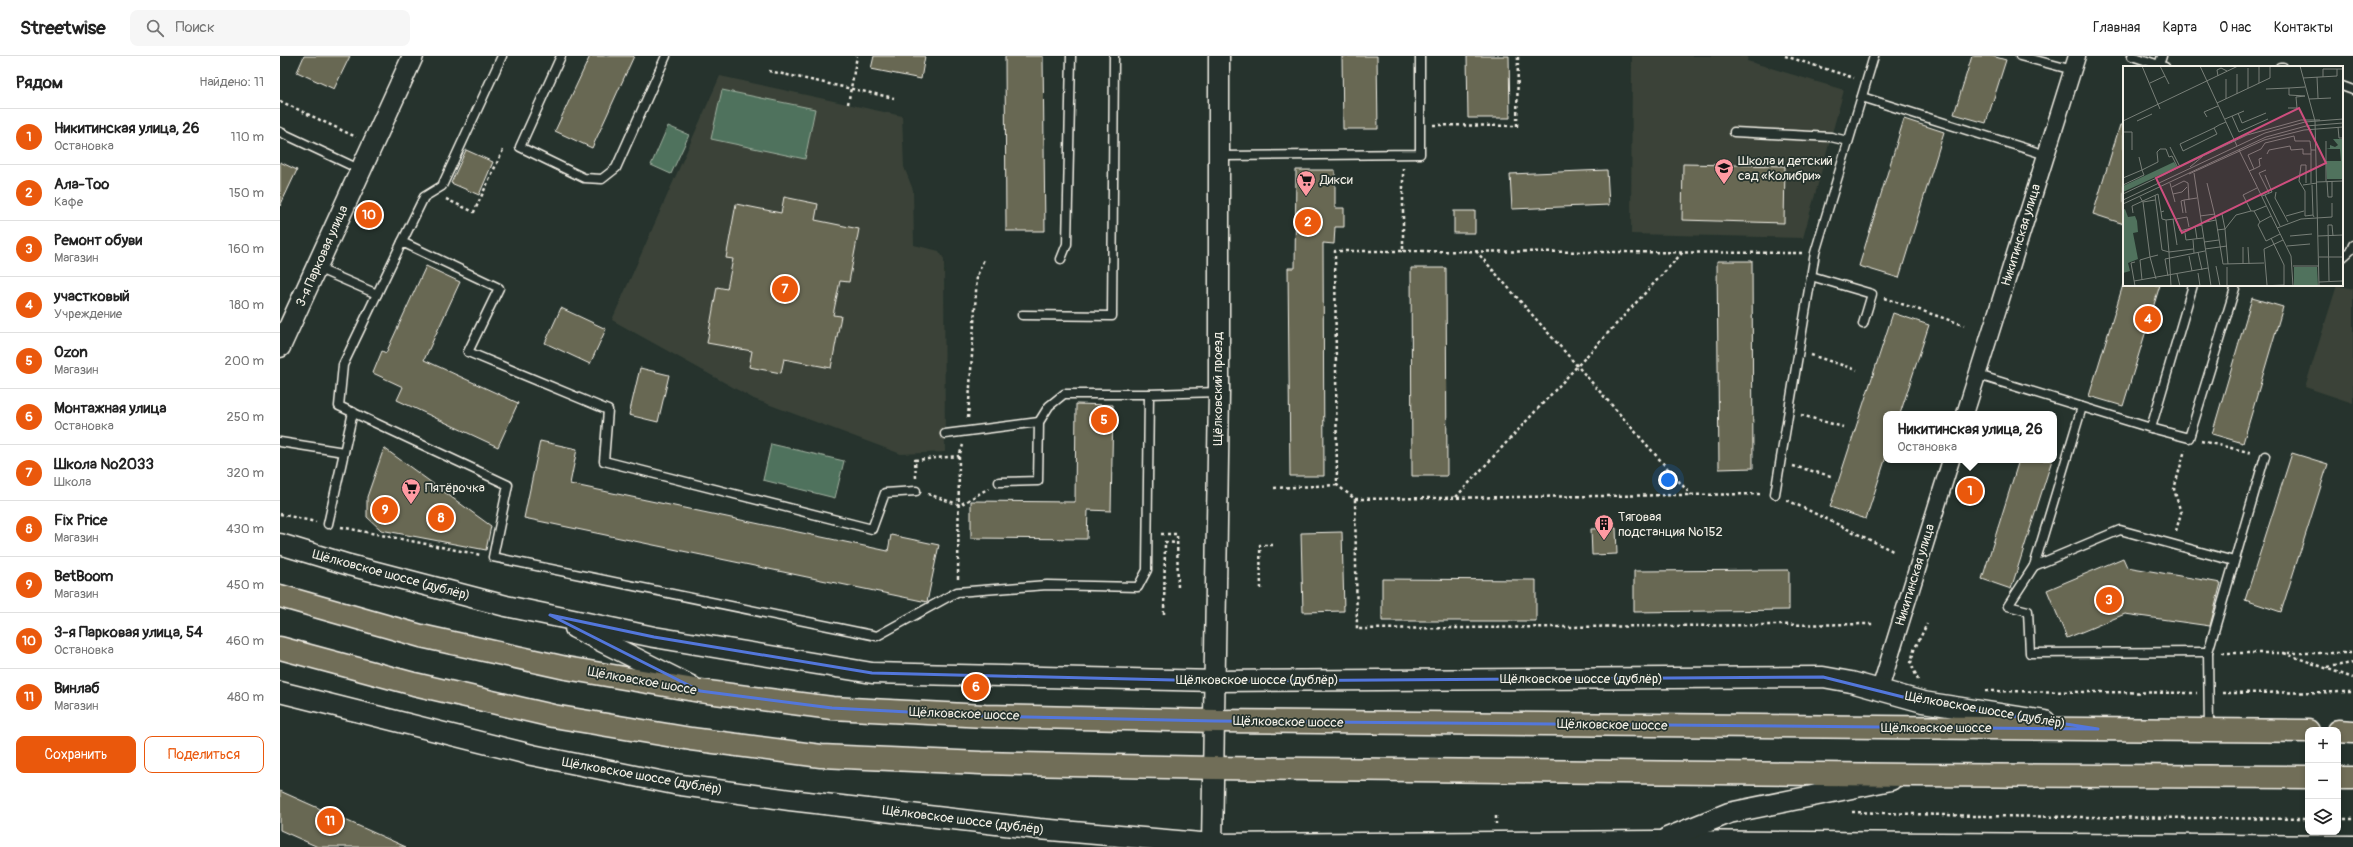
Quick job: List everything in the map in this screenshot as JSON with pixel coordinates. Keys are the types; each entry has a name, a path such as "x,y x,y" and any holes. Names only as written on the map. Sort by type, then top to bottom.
{"main road":[{"name":"Щёлковское шоссе","path":"280,596 421,636 566,668 700,691 832,708 984,716 1215,721 2305,731"},
{"path":"280,648 414,684 553,716 706,741 836,756 981,763 1213,768 1913,775 2305,777"},
{"path":"2341,731 2353,732"},
{"path":"2341,778 2353,778"}],"street":[{"name":"3-я Парковая улица","path":"280,347 413,56"},
{"name":"Щёлковский проезд","path":"1212,846 1216,681 1219,392 1219,56"},
{"name":"Никитинская улица","path":"1966,411 2075,63"},
{"name":"Никитинская улица","path":"1880,689 1950,463"},
{"name":"Щёлковское шоссе (дублёр)","path":"280,544 349,565 550,615 654,637 872,673 1216,681 1823,677 1880,689 1923,702 2098,729"},
{"path":"550,615 700,691"},
{"name":"Щёлковское шоссе (дублёр)","path":"280,692 532,755 674,784 790,800 1039,830 1212,846 1658,841 1996,845 2353,846"},
{"path":"1658,841 1729,813 1913,775"}],"lane":[{"path":"502,56 442,186 424,197 343,365 339,406 508,485 493,557 877,636 957,592 1047,585 1138,588 1147,570 1149,394"},
{"path":"562,56 520,147 584,178 602,179 616,168 666,56"},
{"path":"1061,259 1067,244 1071,56"},
{"path":"1022,315 1112,316 1114,56"},
{"path":"1219,156 1420,154 1420,56"},
{"path":"1775,494 1815,253 1874,56"},
{"path":"2020,56 2075,63"},
{"path":"2132,56 2162,66 2162,56"},
{"path":"2343,86 2353,90"},
{"path":"1862,97 2046,155"},
{"path":"280,132 361,170"},
{"path":"1734,132 1831,137 1848,141"},
{"path":"402,242 499,288 468,352 608,410 604,462 872,529 885,493 916,491"},
{"path":"2343,257 2351,250 2353,245"},
{"path":"316,267 377,294"},
{"path":"1811,276 1872,294 1863,324"},
{"path":"2151,428 2193,286"},
{"path":"1978,375 2151,428 2189,438 2236,286"},
{"path":"1000,482 1038,481 1039,422 1049,406 1064,394 1219,392"},
{"path":"2082,407 2034,566 2008,606 2028,611 2030,653 2208,652"},
{"path":"328,524 353,412"},
{"path":"945,434 1039,422"},
{"path":"280,442 344,452"},
{"path":"2209,730 2208,652 2265,456"},
{"path":"2034,566 2120,530 2173,543 2234,561"}],"path":[{"path":"848,104 857,56"},
{"path":"1420,124 1517,126 1518,56"},
{"path":"1785,56 1866,82"},
{"path":"769,71 894,98"},
{"path":"280,101 372,144"},
{"path":"431,193 474,212 504,148"},
{"path":"1402,154 1403,251"},
{"path":"1337,485 1336,251 1815,253"},
{"path":"1475,251 1691,495"},
{"path":"1456,498 1683,252"},
{"path":"957,592 960,505 959,456 967,432 976,276 984,259"},
{"path":"1872,294 1964,325"},
{"path":"1799,352 1857,370"},
{"path":"1789,411 1843,427"},
{"path":"2173,543 2181,512 2174,489 2189,438 2265,456"},
{"path":"959,456 915,460 916,491 960,505 1000,482"},
{"path":"1781,463 1830,476"},
{"path":"1274,488 1337,485 1356,499 1775,494 1895,552"},
{"path":"1356,499 1357,630 1873,624"},
{"path":"280,514 493,557"},
{"path":"1147,534 1177,534 1178,589"},
{"path":"1164,614 1164,542 1177,543"},
{"path":"1261,589 1260,545 1276,545"},
{"path":"1920,681 1913,672 1911,663 1927,624"},
{"path":"2208,652 2353,653"},
{"path":"2281,653 2326,667 2353,678"},
{"path":"2326,667 2353,663"},
{"path":"1982,690 2209,693 2353,692"},
{"path":"1852,812 1975,816 2305,819"},
{"path":"2341,819 2353,819"}],"highlighted area":[{"path":"550,615 654,637 872,673 1216,681 1823,677 1923,702 2098,729 1215,721 985,716 832,708 700,691"}],"shaded area":[{"name":"Школа и детский сад «Колибри»","path":"1632,56 1748,56 1747,61 1844,90 1803,238 1631,234"},
{"path":"720,76 902,116 904,167 913,190 914,245 939,251 944,259 945,452 901,454 754,399 612,320"},
{"path":"2337,286 2353,289 2353,403 2305,387"}],"green space":[{"path":"722,90 815,109 805,159 711,139"},
{"path":"668,126 689,135 671,174 651,165"},
{"path":"771,444 844,461 835,498 763,480"}],"building":[{"path":"304,56 350,56 334,89 297,72"},
{"path":"590,56 634,56 592,148 555,131"},
{"path":"874,56 925,56 921,79 871,69"},
{"path":"1005,56 1043,56 1045,231 1006,231"},
{"path":"1342,56 1377,56 1378,129 1343,129"},
{"path":"1467,56 1509,56 1510,118 1468,118"},
{"path":"1972,56 1992,56 2006,60 1986,123 1954,114"},
{"path":"1904,119 1944,132 1899,278 1859,266"},
{"path":"2120,125 2123,125 2123,224 2093,214"},
{"path":"466,150 493,162 479,195 451,183"},
{"path":"280,162 297,170 280,206"},
{"path":"1683,164 1785,166 1784,223 1682,220"},
{"path":"1296,170 1335,170 1335,208 1344,208 1344,227 1335,227 1334,244 1323,243 1324,476 1290,476 1288,268 1295,268"},
{"path":"1607,170 1609,205 1512,209 1510,174"},
{"path":"784,197 818,204 815,220 859,229 849,282 840,281 833,315 841,316 831,368 784,359 781,373 749,367 752,351 707,343 717,287 727,289 733,259 726,258 736,204 781,213"},
{"path":"1454,211 1475,211 1475,233 1454,233"},
{"path":"1717,261 1752,261 1753,468 1719,469"},
{"path":"426,266 460,282 424,360 518,403 498,447 397,400 403,387 373,373 382,351 386,353"},
{"path":"1411,268 1446,268 1447,476 1412,476"},
{"path":"2123,285 2160,286 2123,406 2089,396"},
{"path":"2252,298 2283,307 2243,443 2212,434"},
{"path":"561,308 606,329 590,364 545,343"},
{"path":"1893,313 1929,325 1901,411 1883,411 1884,463 1866,519 1830,507"},
{"path":"640,368 669,375 658,422 629,415"},
{"path":"1076,404 1113,405 1111,511 1088,510 1087,539 971,538 971,501 1075,502"},
{"path":"540,441 577,449 570,484 888,551 891,535 939,545 927,602 524,518"},
{"path":"384,448 491,526 486,550 381,530 367,517 367,497"},
{"path":"2292,453 2328,464 2281,612 2245,600"},
{"path":"2018,463 2051,463 2011,589 1982,579"},
{"name":"Тяговая подстанция №152","path":"1616,528 1617,554 1592,555 1591,529"},
{"path":"1342,532 1344,611 1303,612 1301,533"},
{"path":"2123,558 2127,567 2221,583 2210,626 2125,614 2067,638 2047,590"},
{"path":"1789,570 1789,610 1634,612 1634,571"},
{"path":"1382,579 1536,580 1536,621 1382,621"},
{"path":"280,791 406,847 318,847 280,830"}],"place":[{"name":"Школа и детский сад «Колибри»","path":"1724,185"},
{"name":"Дикси","path":"1306,197"},
{"name":"3-я Парковая улица, 54","path":"369,215"},
{"name":"Ала-Тоо","path":"1308,222"},
{"name":"Школа №2033","path":"785,289"},
{"name":"участковый","path":"2148,319"},
{"name":"Ozon","path":"1104,420"},
{"name":"Никитинская улица, 26","path":"1970,491"},
{"name":"Пятёрочка","path":"411,505"},
{"name":"BetBoom","path":"385,510"},
{"name":"Fix Price","path":"441,518"},
{"name":"Тяговая подстанция №152","path":"1604,541"},
{"name":"Ремонт обуви","path":"2109,600"},
{"name":"Монтажная улица","path":"976,687"},
{"name":"Винлаб","path":"330,821"}]}
